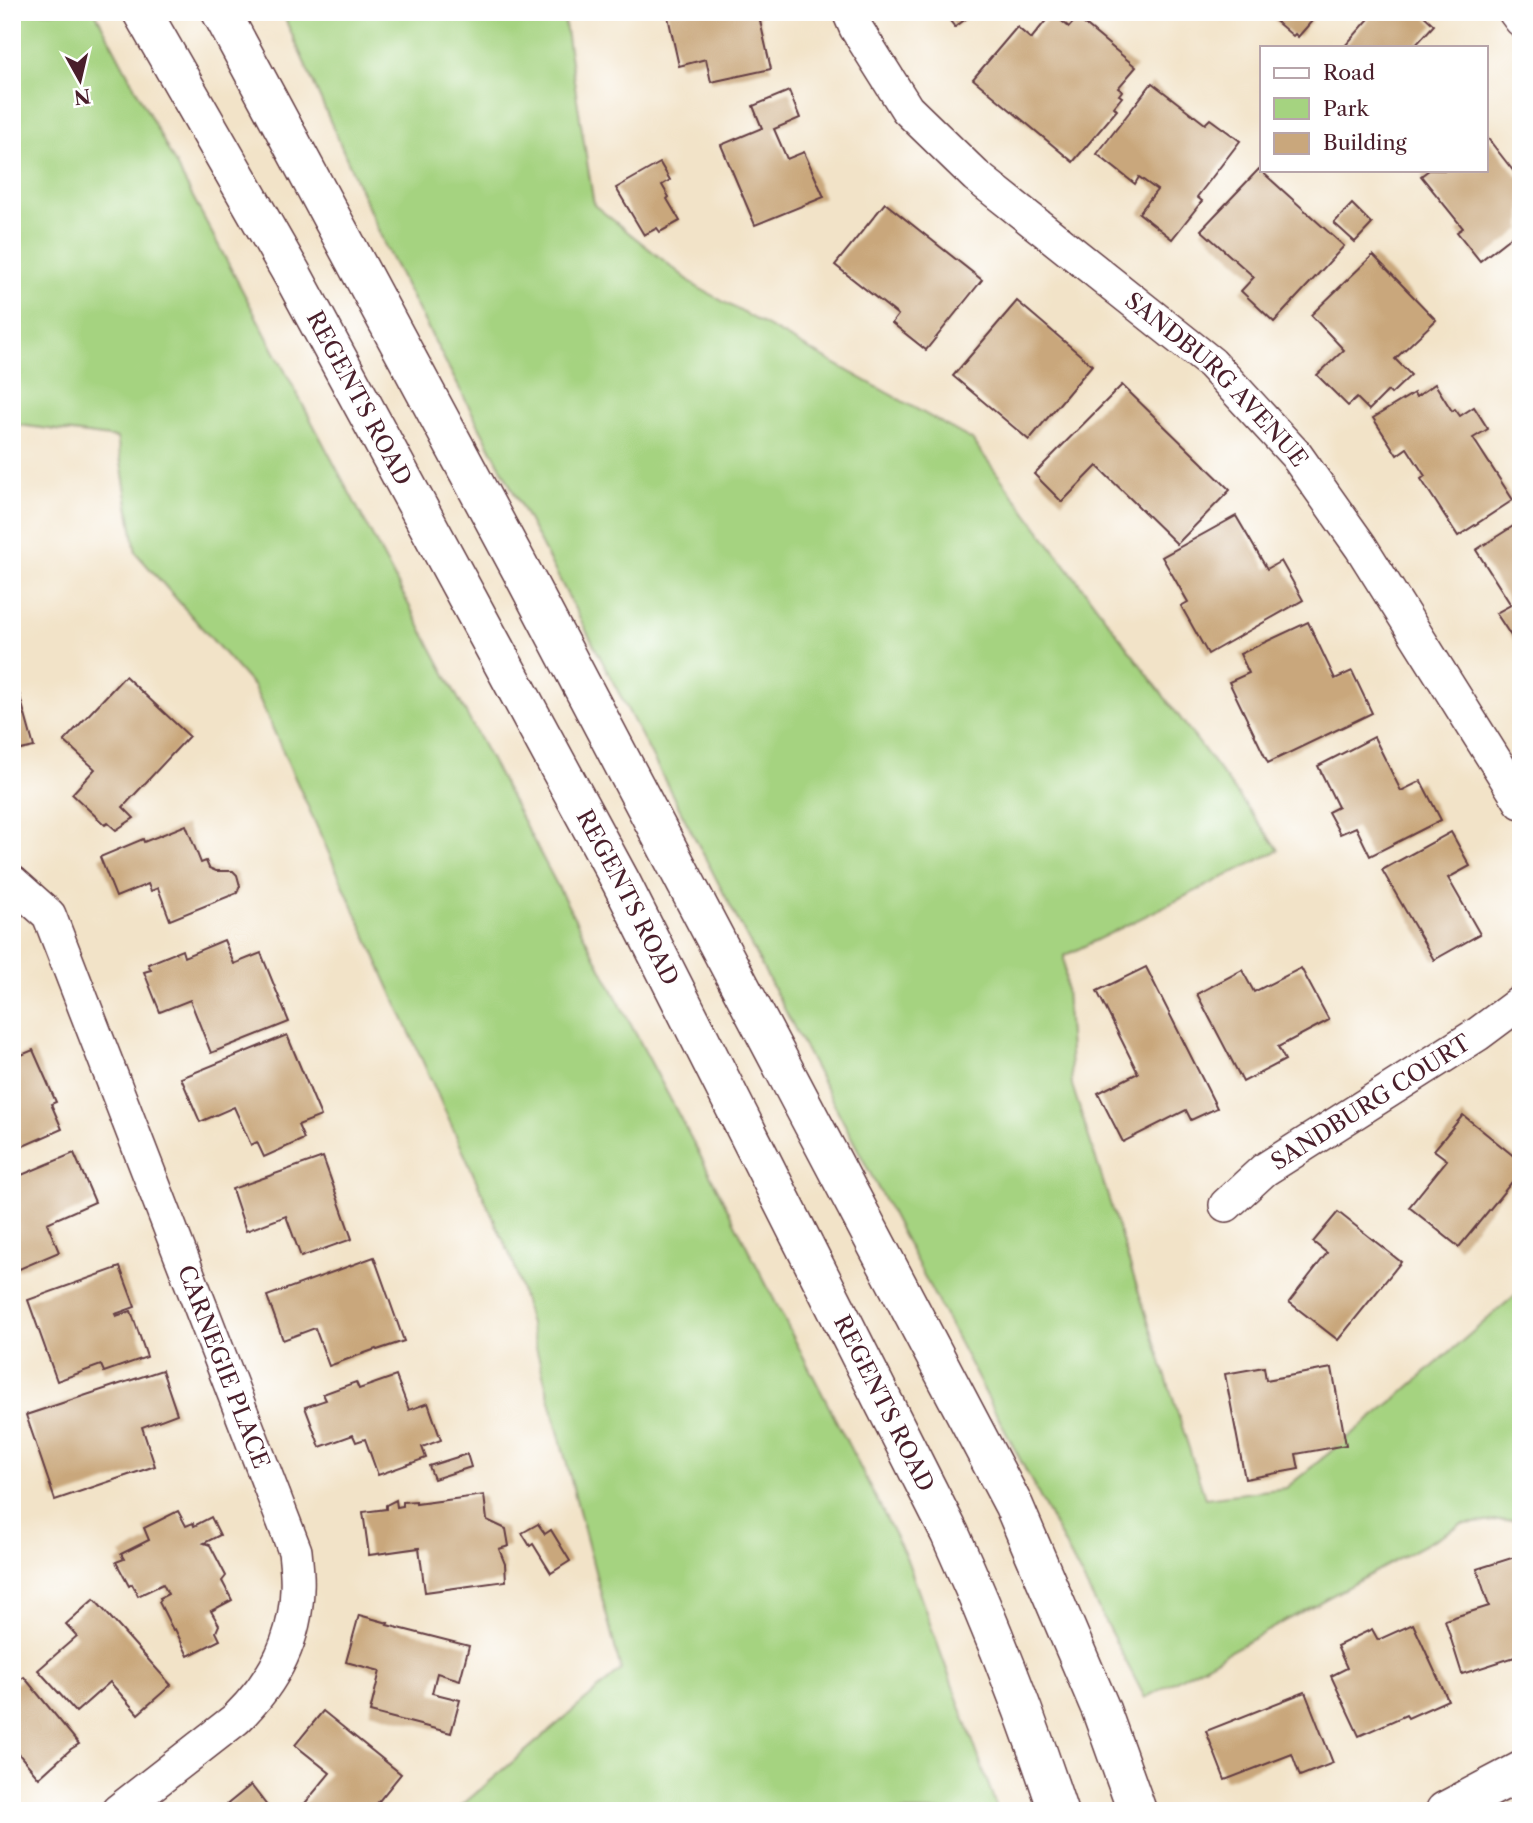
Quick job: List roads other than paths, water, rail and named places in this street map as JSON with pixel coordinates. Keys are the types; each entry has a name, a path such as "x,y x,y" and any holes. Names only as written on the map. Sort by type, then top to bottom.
{"main road":[{"name":"REGENTS ROAD","path":"142,12 292,274 621,882 954,1544 1032,1734 1058,1811"},
{"path":"221,12 521,570 1014,1506 1101,1710 1137,1811"},
{"path":"1445,1811 1521,1771"}],"street":[{"name":"SANDBURG AVENUE","path":"849,12 856,28 907,109 976,176 1211,363 1296,455 1361,547 1521,802"},
{"path":"1515,12 1521,20"},
{"name":"CARNEGIE PLACE","path":"12,882 49,915 295,1550 295,1613 281,1661 268,1682 254,1702 236,1719 118,1811"},
{"name":"SANDBURG COURT","path":"1226,1205 1264,1170 1478,1034 1521,1002"}]}
